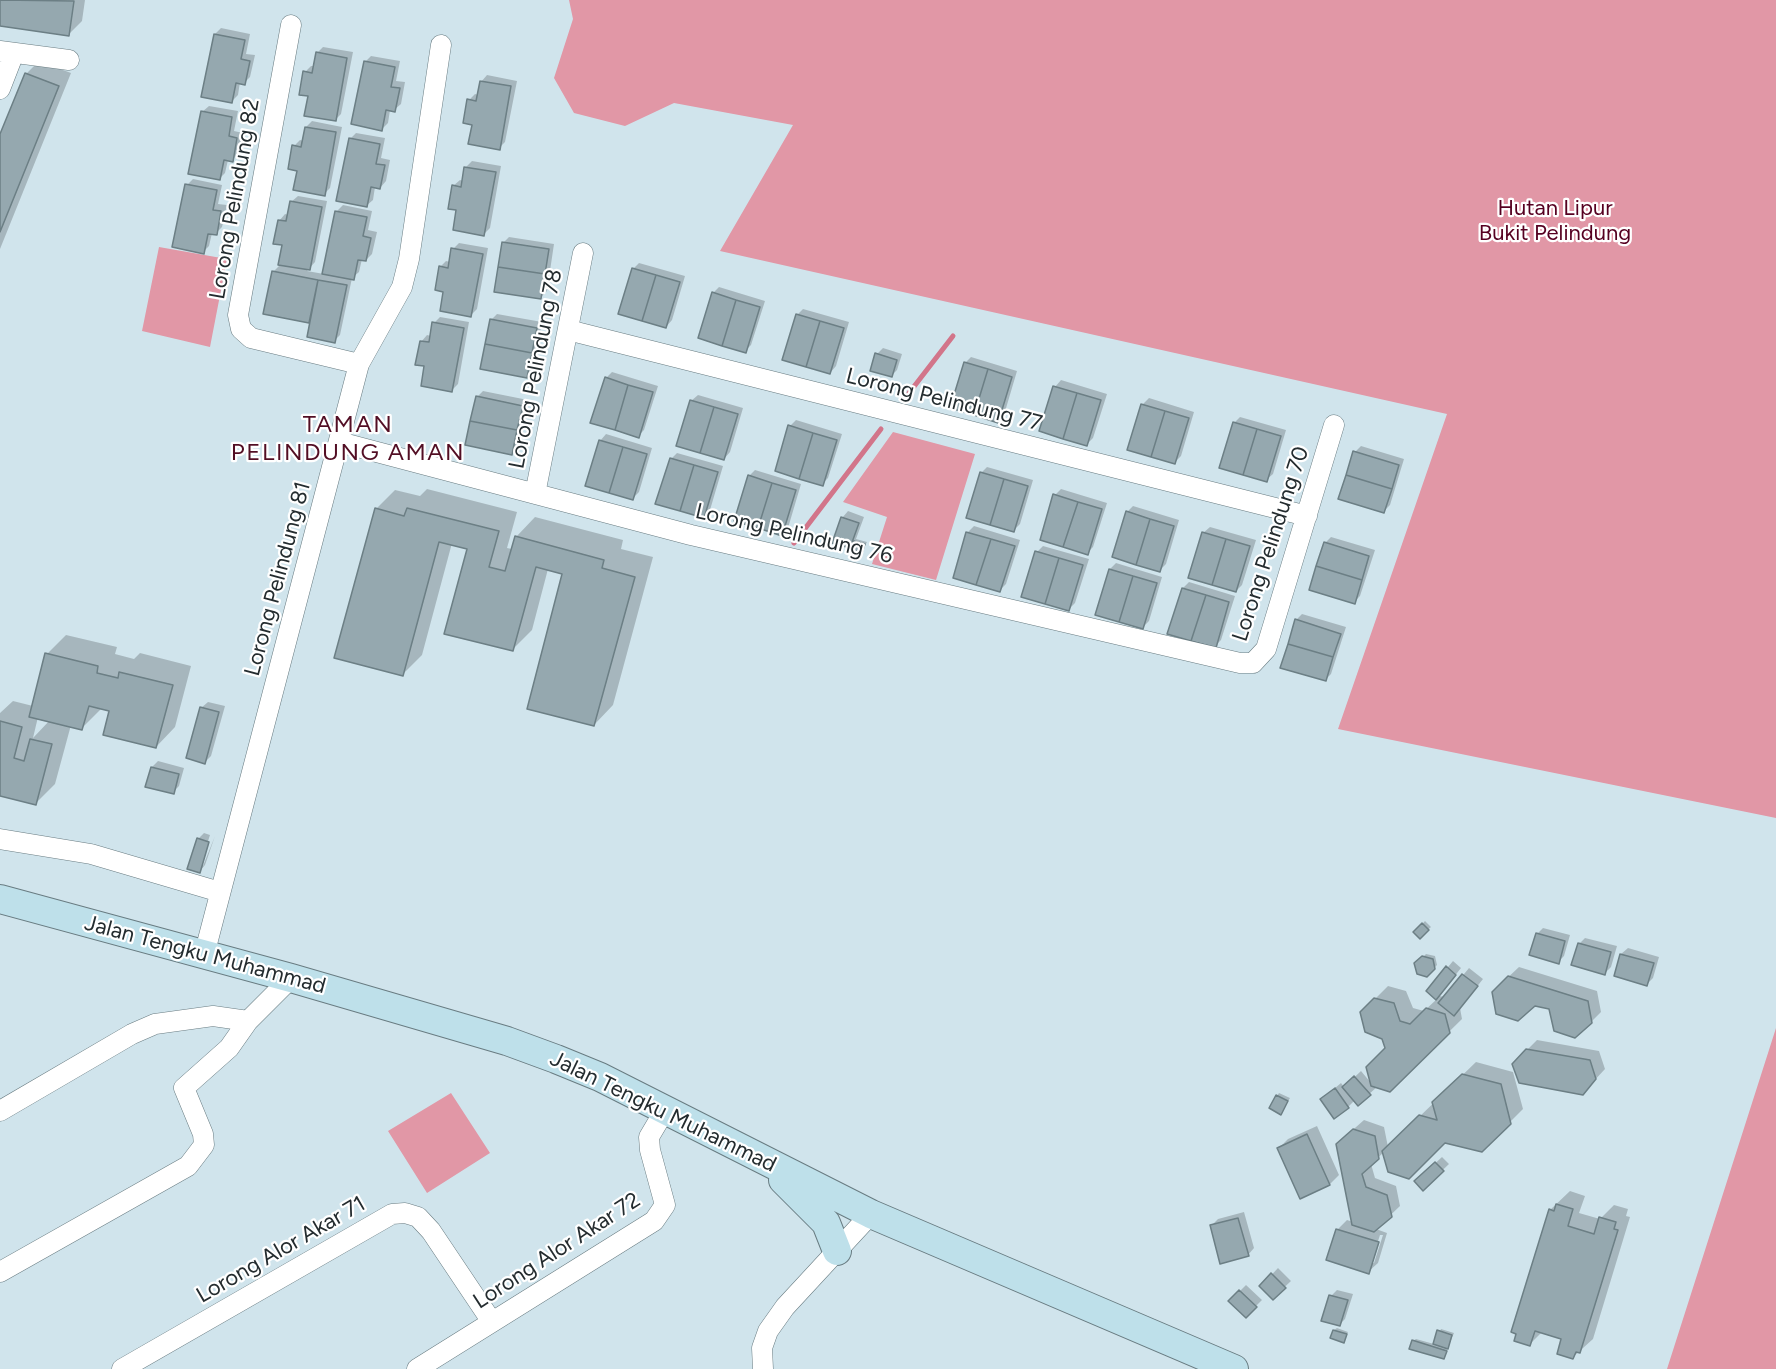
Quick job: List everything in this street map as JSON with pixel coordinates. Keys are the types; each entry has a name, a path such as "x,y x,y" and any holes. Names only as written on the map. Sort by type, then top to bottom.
{"main road":[{"name":"Jalan Tengku Muhammad","path":"0,898 291,978 507,1041 600,1077 871,1214 1234,1369"},
{"path":"762,1160 826,1223 837,1251"}],"street":[{"name":"Lorong Pelindung 82","path":"291,26 238,315 241,329 251,338 359,364"},
{"name":"Lorong Pelindung 81","path":"204,955 359,364 402,287 409,259 441,45"},
{"path":"0,89 7,52 69,60"},
{"name":"Lorong Pelindung 78","path":"535,494 584,253"},
{"name":"Lorong Pelindung 77","path":"568,330 1307,516"},
{"name":"Lorong Pelindung 70","path":"1240,663 1253,663 1266,649 1334,425"},
{"name":"Lorong Pelindung 76","path":"339,442 691,535 1240,663"},
{"path":"0,839 91,854 220,892"},
{"path":"0,1272 188,1166 204,1145 203,1134 184,1088 229,1048 248,1021 291,978"},
{"path":"0,1111 132,1034 155,1024 213,1016 248,1021"},
{"name":"Lorong Alor Akar 72","path":"417,1369 654,1221 665,1204 650,1150 649,1137 665,1110"},
{"name":"Lorong Alor Akar 71","path":"122,1369 392,1214 405,1213 418,1217 431,1231 492,1322"},
{"path":"763,1369 762,1348 768,1331 785,1307 871,1214"}],"green space":[{"name":"Hutan Lipur Bukit Pelindung","path":"569,0 1776,0 1776,818 1338,729 1447,414 720,251 793,125 674,103 625,126 574,113 554,78 573,19"},
{"path":"159,247 227,259 210,347 142,331"},
{"path":"893,432 975,454 936,580 872,564 887,517 843,502"},
{"path":"1776,1028 1776,1369 1667,1369"},
{"path":"451,1093 490,1153 427,1193 388,1131"}],"building":[{"path":"0,0 74,1 69,36 0,26"},
{"path":"214,34 245,40 241,59 250,61 245,85 236,83 232,103 201,97"},
{"path":"316,52 347,58 336,121 304,116 308,96 299,95 303,71 312,73"},
{"path":"364,61 395,67 391,87 400,88 395,112 386,110 382,131 351,124"},
{"path":"25,73 59,86 0,232 0,134"},
{"path":"480,81 511,86 500,150 468,144 472,125 463,123 467,99 476,101"},
{"path":"201,111 232,117 229,136 237,138 233,162 224,160 220,180 188,174"},
{"path":"305,127 336,132 325,196 293,190 297,171 288,169 292,145 301,147"},
{"path":"349,138 380,144 376,164 385,165 380,189 371,187 367,207 336,201"},
{"path":"464,167 496,172 484,236 453,230 456,210 448,209 452,185 461,187"},
{"path":"185,184 217,190 213,210 221,211 217,235 208,234 204,254 172,247"},
{"path":"290,201 322,207 310,270 278,265 282,245 273,244 278,220 286,221"},
{"path":"335,211 367,217 363,236 371,238 366,261 358,260 354,280 322,274"},
{"path":"502,242 549,249 545,274 498,267"},
{"path":"451,248 483,254 471,317 440,311 443,292 435,290 439,266 448,268"},
{"path":"498,267 545,274 541,299 494,292"},
{"path":"632,268 656,275 642,321 618,314"},
{"path":"272,271 318,280 309,323 263,314"},
{"path":"656,275 680,282 666,328 642,321"},
{"path":"318,280 347,285 335,343 307,337"},
{"path":"712,292 736,300 722,346 698,338"},
{"path":"736,300 760,307 746,353 722,346"},
{"path":"796,314 820,321 806,367 782,360"},
{"path":"490,319 537,328 532,353 485,344"},
{"path":"820,321 844,328 830,374 806,367"},
{"path":"432,322 464,328 452,392 421,386 424,366 415,365 420,341 429,342"},
{"path":"485,344 532,353 527,378 480,369"},
{"path":"875,353 897,360 892,377 870,371"},
{"path":"964,362 988,369 974,415 950,408"},
{"path":"988,369 1012,377 998,423 974,415"},
{"path":"605,377 628,385 615,430 590,423"},
{"path":"628,385 653,392 639,438 615,430"},
{"path":"1053,386 1077,393 1063,439 1039,431"},
{"path":"1077,393 1101,400 1087,446 1063,439"},
{"path":"476,396 523,406 517,430 470,421"},
{"path":"690,400 714,407 700,453 676,446"},
{"path":"1141,404 1165,411 1151,457 1127,450"},
{"path":"714,407 738,414 724,460 700,453"},
{"path":"1165,411 1189,418 1175,464 1151,457"},
{"path":"470,421 517,430 512,455 465,445"},
{"path":"1233,422 1257,429 1243,475 1219,468"},
{"path":"788,425 813,433 799,479 775,471"},
{"path":"1257,429 1281,436 1267,482 1243,475"},
{"path":"813,433 837,440 823,486 799,479"},
{"path":"599,440 623,447 609,493 585,486"},
{"path":"623,447 647,454 633,500 609,493"},
{"path":"1353,451 1399,465 1392,489 1346,475"},
{"path":"670,458 694,465 680,511 655,504"},
{"path":"694,465 718,472 704,518 680,511"},
{"path":"980,472 1004,479 990,525 966,518"},
{"path":"748,475 772,483 758,528 734,521"},
{"path":"1346,475 1392,489 1384,513 1338,499"},
{"path":"1004,479 1028,486 1014,532 990,525"},
{"path":"772,483 796,490 782,536 758,528"},
{"path":"1053,494 1078,502 1063,547 1040,540"},
{"path":"1078,502 1102,509 1088,555 1063,547"},
{"path":"375,508 404,516 407,508 499,531 489,567 505,571 515,536 604,560 602,568 635,577 594,726 527,709 562,574 536,567 513,651 444,634 467,549 439,542 403,676 334,658"},
{"path":"1126,511 1150,519 1136,565 1112,557"},
{"path":"841,517 859,523 850,548 832,543"},
{"path":"1150,519 1174,526 1160,572 1136,565"},
{"path":"966,532 991,539 976,585 953,578"},
{"path":"1202,532 1226,539 1212,585 1188,578"},
{"path":"991,539 1015,546 1000,592 976,585"},
{"path":"1226,539 1250,546 1236,592 1212,585"},
{"path":"854,541 865,544 862,553 852,550"},
{"path":"1324,542 1369,556 1362,580 1316,566"},
{"path":"1035,551 1059,558 1045,604 1021,597"},
{"path":"1059,558 1083,565 1069,611 1045,604"},
{"path":"1316,566 1362,580 1355,604 1309,590"},
{"path":"1109,569 1133,576 1119,622 1095,615"},
{"path":"1133,576 1157,583 1143,629 1119,622"},
{"path":"1182,588 1206,595 1191,641 1167,634"},
{"path":"1206,595 1229,602 1216,648 1191,641"},
{"path":"1295,619 1341,634 1333,657 1288,644"},
{"path":"1288,644 1333,657 1326,681 1280,668"},
{"path":"45,653 98,666 97,673 118,678 119,672 173,685 156,748 103,735 109,711 89,706 82,730 29,717"},
{"path":"200,707 219,712 205,764 186,758"},
{"path":"0,721 22,727 14,758 24,761 30,739 52,744 36,805 0,796"},
{"path":"151,767 179,774 174,794 145,787"},
{"path":"197,838 209,842 200,873 187,869"},
{"path":"1422,923 1429,930 1420,939 1413,932"},
{"path":"1536,933 1565,941 1559,964 1529,955"},
{"path":"1578,943 1611,952 1605,975 1571,965"},
{"path":"1620,954 1654,963 1647,986 1614,976"},
{"path":"1422,956 1433,959 1435,969 1427,977 1417,974 1414,963"},
{"path":"1446,966 1456,975 1436,1000 1426,991"},
{"path":"1462,974 1478,986 1454,1016 1438,1003"},
{"path":"1508,976 1588,1001 1592,1023 1575,1038 1554,1031 1549,1009 1535,1006 1518,1021 1496,1014 1492,992"},
{"path":"1374,998 1394,1003 1400,1021 1410,1024 1426,1008 1445,1014 1450,1033 1390,1092 1371,1086 1366,1067 1385,1048 1382,1039 1365,1032 1360,1012"},
{"path":"1526,1049 1590,1060 1596,1079 1583,1095 1519,1083 1512,1064"},
{"path":"1462,1074 1501,1084 1511,1124 1482,1152 1445,1143 1409,1179 1388,1172 1382,1151 1419,1115 1437,1120 1432,1102"},
{"path":"1354,1076 1371,1095 1358,1106 1342,1087"},
{"path":"1335,1088 1349,1108 1334,1119 1320,1099"},
{"path":"1276,1095 1288,1101 1281,1115 1269,1108"},
{"path":"1353,1129 1375,1136 1379,1159 1362,1174 1366,1187 1387,1195 1392,1217 1374,1232 1352,1225 1336,1144"},
{"path":"1307,1134 1330,1185 1300,1199 1277,1148"},
{"path":"1435,1162 1444,1171 1423,1191 1414,1181"},
{"path":"1556,1204 1573,1209 1568,1226 1594,1234 1599,1217 1616,1222 1614,1229 1618,1230 1580,1353 1576,1352 1573,1359 1557,1354 1561,1339 1535,1331 1530,1346 1514,1341 1516,1334 1511,1332 1549,1209 1554,1211"},
{"path":"1238,1218 1249,1256 1220,1264 1210,1225"},
{"path":"1336,1229 1379,1242 1369,1274 1326,1260"},
{"path":"1271,1273 1286,1288 1273,1300 1259,1286"},
{"path":"1239,1290 1257,1307 1246,1318 1228,1301"},
{"path":"1329,1295 1348,1300 1340,1326 1321,1321"},
{"path":"1333,1330 1347,1334 1344,1343 1330,1338"},
{"path":"1437,1330 1452,1335 1448,1349 1433,1344"},
{"path":"1412,1340 1447,1351 1444,1359 1409,1349"}],"waterway":[{"path":"909,393 953,336"},
{"path":"794,543 881,429"}],"district":[{"name":"TAMAN PELINDUNG AMAN","path":"348,439"}]}
